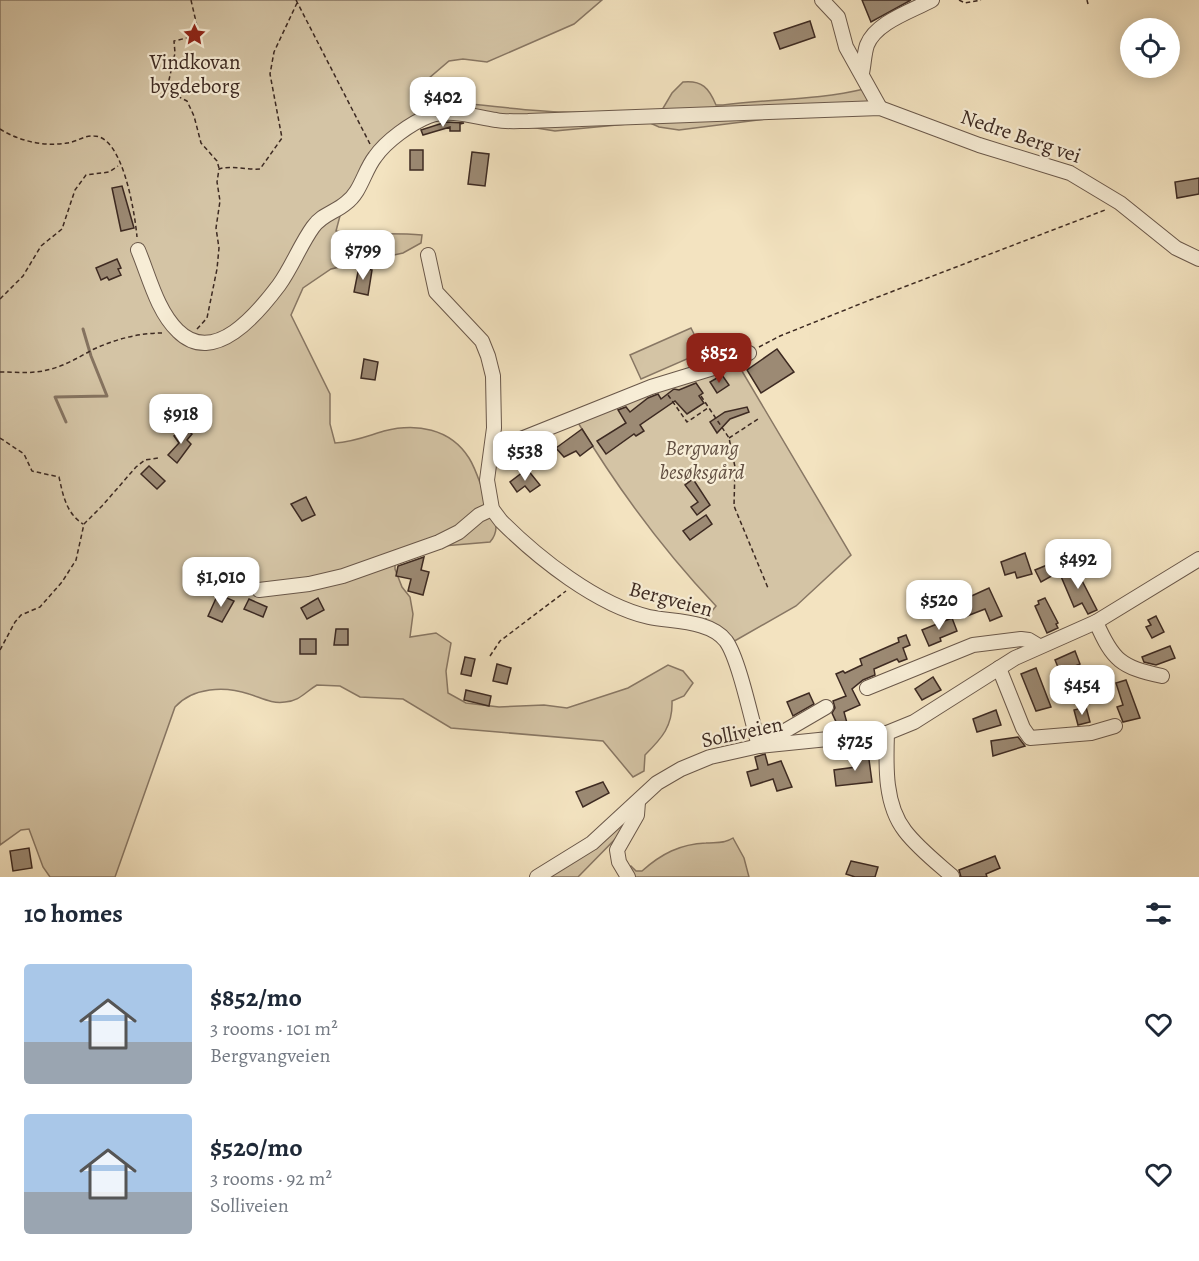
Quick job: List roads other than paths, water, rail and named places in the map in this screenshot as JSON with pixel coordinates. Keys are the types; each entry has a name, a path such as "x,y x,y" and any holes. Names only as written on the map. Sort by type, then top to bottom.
{"street":[{"path":"862,73 867,45 872,36 879,29 932,0"},
{"path":"138,250 167,317 178,332 202,343 215,343 231,335 280,284 315,225 329,212 346,204 356,193 375,156 399,134 429,116 451,113 499,121 528,121 880,108 846,46 838,17 829,2"},
{"name":"Nedre Berg vei","path":"880,108 979,145 1070,173 1120,203 1176,248 1199,259"},
{"path":"259,590 309,584 343,576 439,542 459,532 479,515 492,509 486,473 492,453 494,397 489,356 482,341 436,292 428,255"},
{"path":"492,453 506,445 662,383 723,365 749,352"},
{"name":"Bergveien","path":"492,509 513,533 576,583 608,603 648,617 701,626 715,632 726,641 759,746"},
{"name":"Solliveien","path":"537,877 592,843 657,783 681,769 710,757 759,746 887,733 914,722 999,668 1039,646 1096,622 1198,562"},
{"path":"1096,622 1105,642 1118,660 1133,670 1162,676"},
{"path":"867,688 973,645 1021,639 1029,640 1039,646"},
{"path":"999,668 1023,728 1030,738 1091,733 1115,726"},
{"path":"759,746 826,707"},
{"path":"887,733 886,774 892,803 903,830 952,876"},
{"path":"628,877 619,862 617,850 637,815 638,802"}],"waterway":[{"path":"66,422 55,397 107,396 83,329"}],"place":[{"name":"Vindkovan bygdeborg","path":"195,34"}],"park label":[{"name":"Bergvang besøksgård","path":"702,460"}]}
